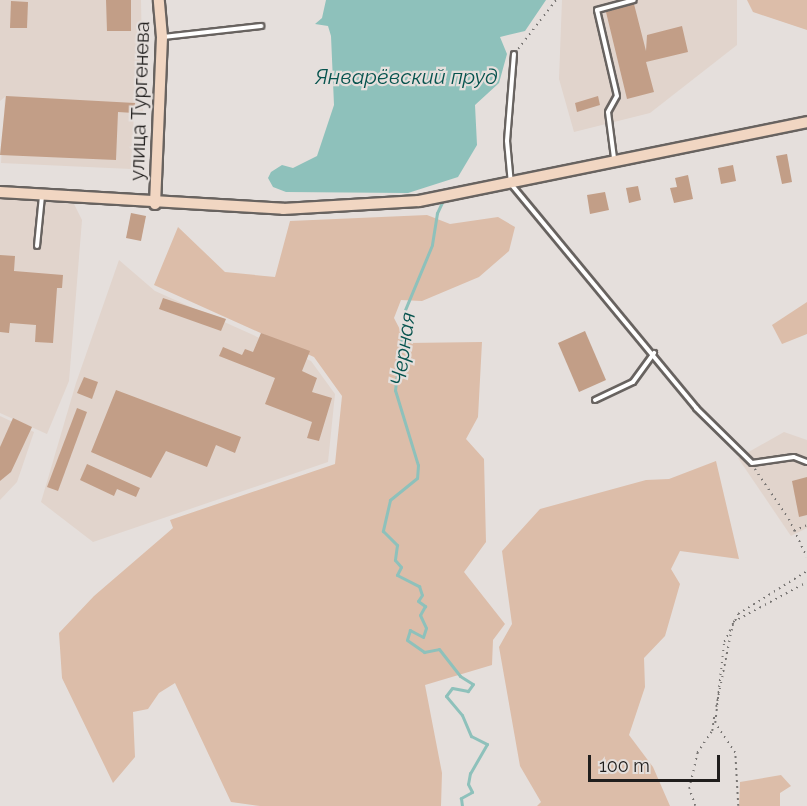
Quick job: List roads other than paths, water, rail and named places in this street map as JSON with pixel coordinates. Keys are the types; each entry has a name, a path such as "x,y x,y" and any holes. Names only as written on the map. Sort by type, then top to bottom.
{"street":[{"name":"улица Тургенева","path":"155,204 162,37 159,0"},
{"path":"0,192 155,204 283,209 419,201 454,196 807,122"}],"lane":[{"path":"615,162 608,112 616,96 597,10 634,0"},
{"path":"162,37 261,26"},
{"path":"514,54 507,141 511,184 654,353 696,408 752,463 794,458 807,462"},
{"path":"37,246 43,195"},
{"path":"595,400 633,382 654,353"}],"water":[{"name":"Январёвский пруд","path":"326,0 546,0 525,31 500,37 507,54 499,83 475,105 477,145 458,177 408,193 286,192 273,187 268,178 271,172 282,165 293,168 317,156 334,105 331,36 328,26 315,24 322,18"}],"waterway":[{"name":"Черная","path":"444,198 437,213 432,245 405,310 395,390 418,465 417,478 390,500 383,531 397,545 395,560 401,567 397,575 419,586 422,595 418,601 425,606 420,615 426,628 423,637 410,630 407,640 424,652 439,649 460,676 473,684 468,691 452,688 446,696 462,715 471,736 487,744 470,773 468,784 472,792 461,798 462,806"}]}
